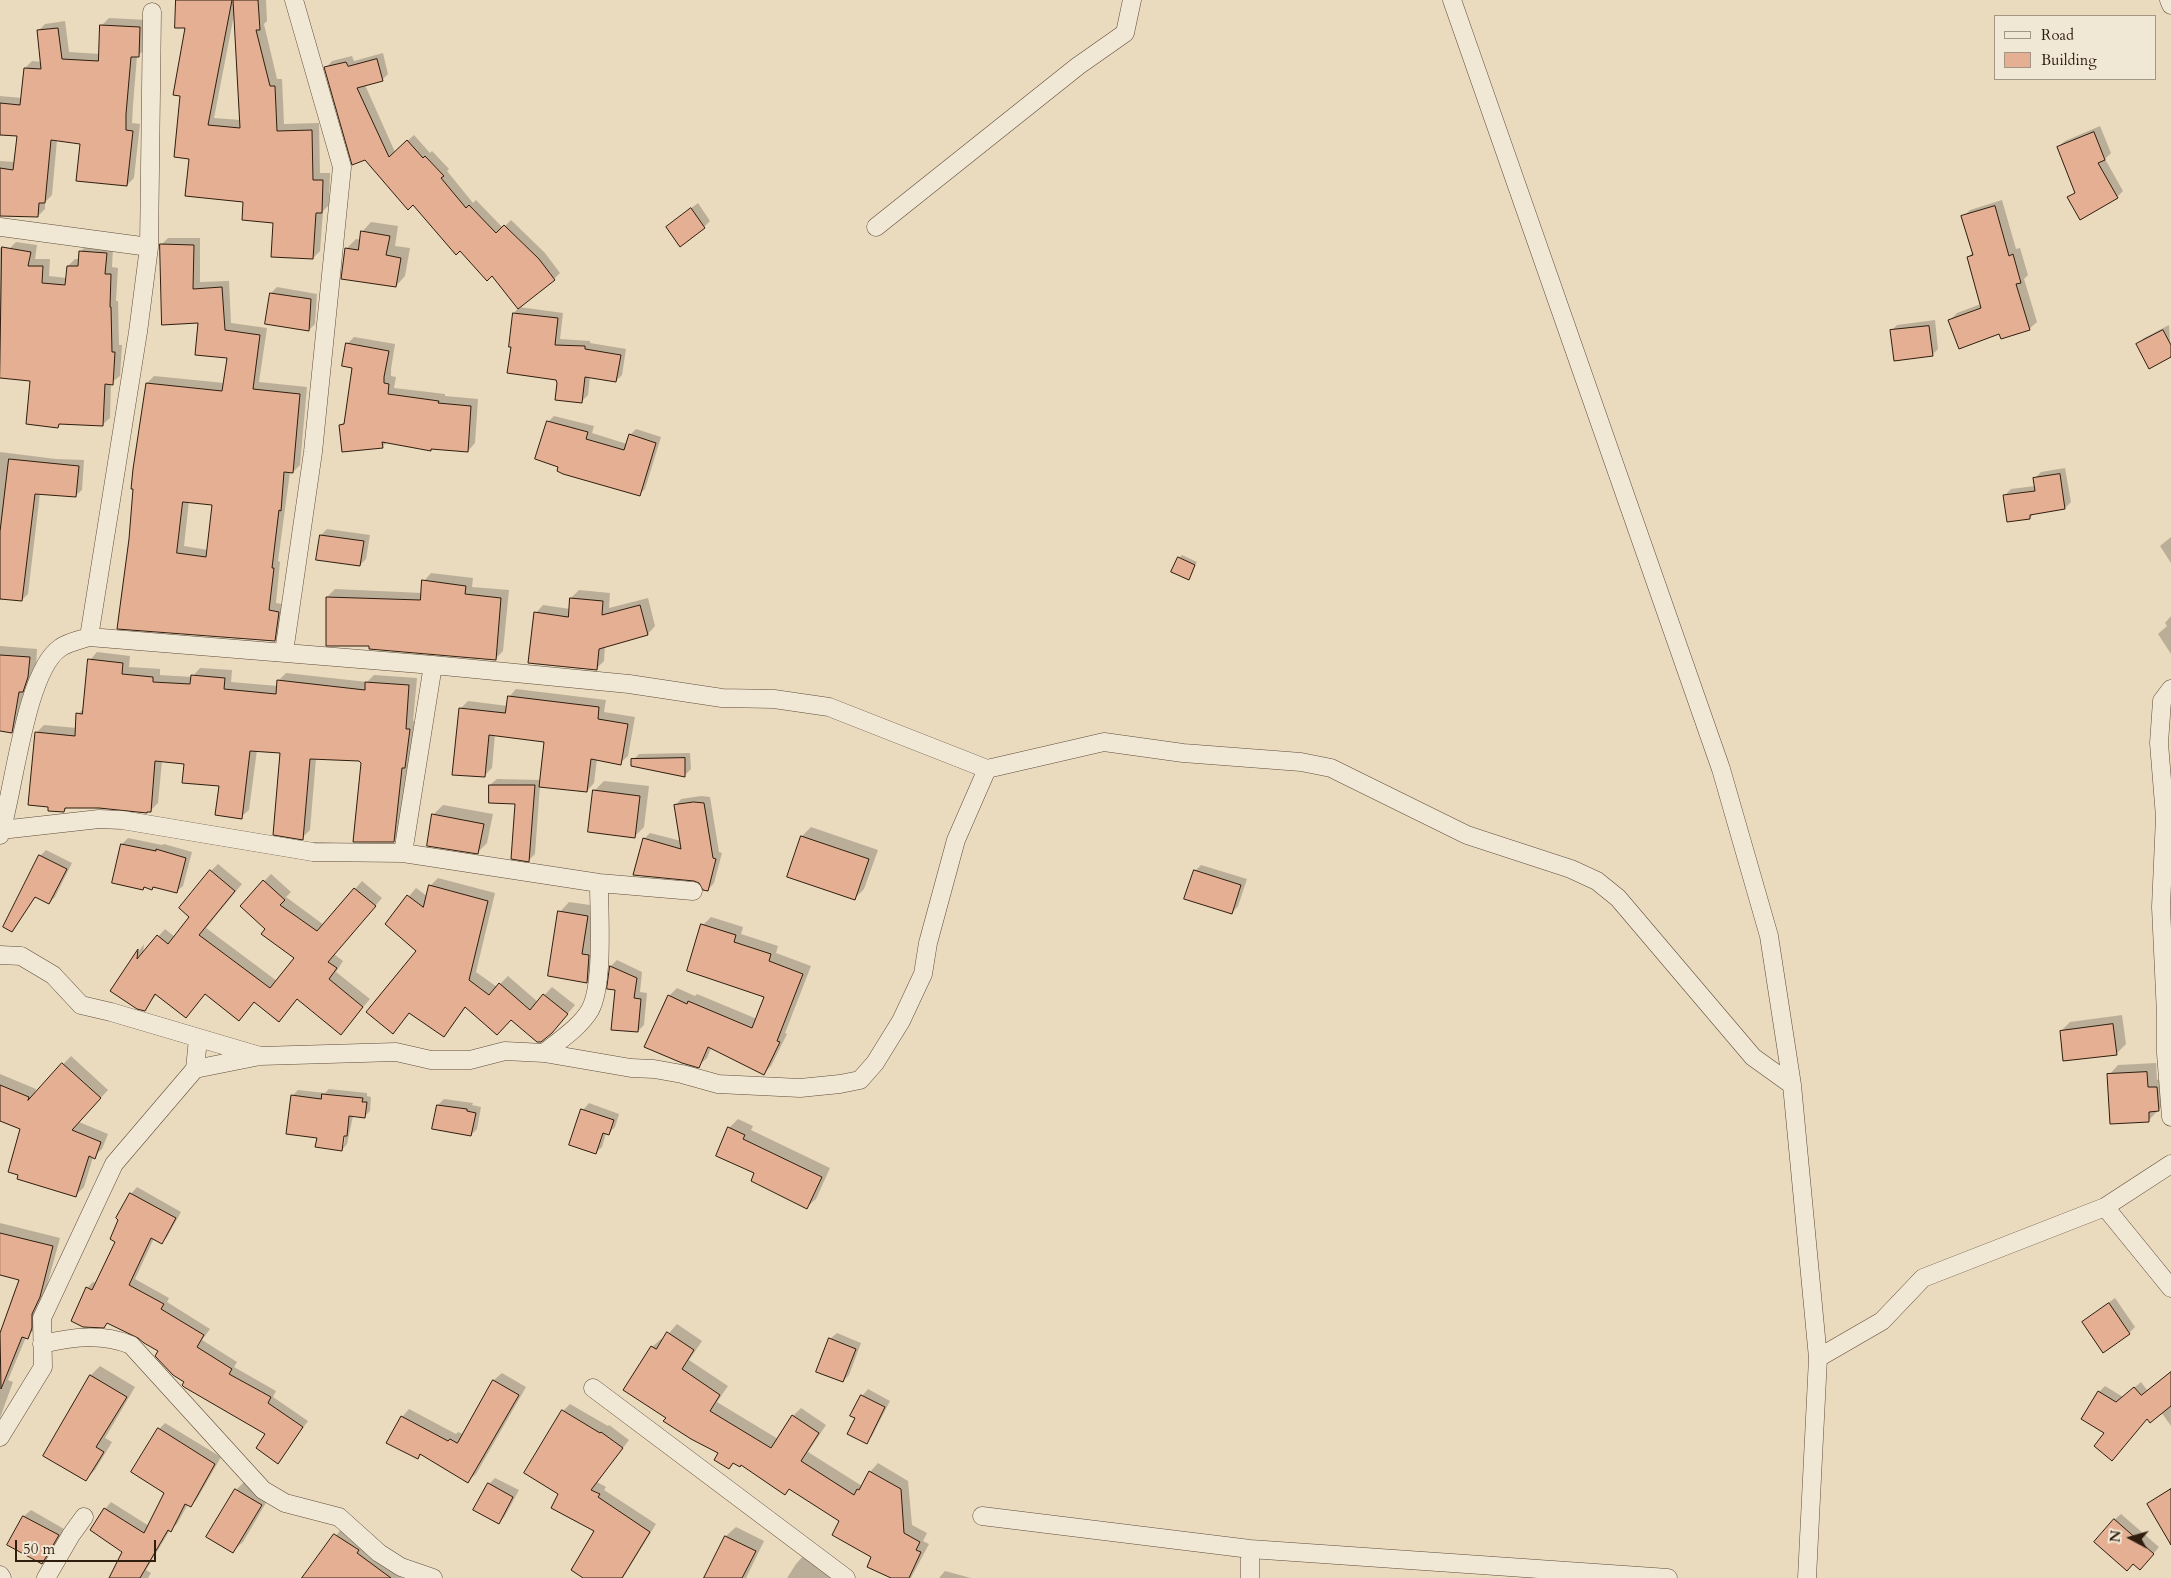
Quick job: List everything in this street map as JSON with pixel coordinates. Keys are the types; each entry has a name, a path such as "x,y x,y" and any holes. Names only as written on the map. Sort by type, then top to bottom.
{"street":[{"path":"284,652 313,452 342,167 294,0"},
{"path":"876,227 1064,78 1125,33 1132,0"},
{"path":"1452,0 1721,769 1769,936 1792,1085 1818,1358 1807,1578"},
{"path":"2169,0 2171,5"},
{"path":"89,637 136,342 149,247 152,12"},
{"path":"0,227 149,247"},
{"path":"693,891 599,883 403,853 313,852 122,820 100,819 1,833 33,690 48,661 60,647 89,637 432,665 629,684 722,698 774,699 829,707 987,769 1104,742 1183,753 1301,762 1331,768 1467,835 1571,869 1597,881 1618,898 1753,1057 1792,1085"},
{"path":"403,853 432,665"},
{"path":"2171,688 2162,701 2159,743 2165,817 2161,907 2166,1053 2171,1117"},
{"path":"194,1069 260,1056 396,1052 431,1060 470,1060 505,1051 544,1053 630,1068 654,1068 718,1084 800,1088 860,1080 875,1063 901,1021 922,974 928,943 956,840 987,769"},
{"path":"544,1053 580,1021 589,1010 598,990 599,883"},
{"path":"0,955 21,956 53,975 81,1006 112,1012 260,1056"},
{"path":"0,1436 42,1367 42,1318 114,1164 194,1069 198,1039"},
{"path":"1818,1358 1882,1321 1923,1278 2105,1207 2171,1164"},
{"path":"2105,1207 2171,1288"},
{"path":"42,1344 65,1339 114,1338 131,1345 263,1490 285,1503 339,1517 379,1553 401,1567 433,1578"},
{"path":"592,1388 846,1578"},
{"path":"982,1516 1250,1549 1668,1578"},
{"path":"46,1578 71,1535 84,1517"},
{"path":"1250,1549 1250,1578"}],"building":[{"path":"176,0 232,0 208,125 240,128 233,0 258,0 260,30 256,30 270,86 275,86 277,131 312,130 313,180 323,180 322,213 316,213 313,259 271,257 273,223 242,220 243,202 185,196 189,159 174,157 180,96 173,95 185,28 175,28"},
{"path":"100,25 140,27 139,57 131,57 126,114 126,130 133,131 127,186 76,181 80,144 51,140 45,203 39,203 38,217 0,216 0,168 13,170 17,136 0,135 0,103 20,105 24,68 41,69 37,30 58,28 62,59 98,61"},
{"path":"377,59 383,81 357,88 389,157 407,140 423,158 425,156 444,176 441,178 466,208 469,205 496,233 504,225 539,259 555,280 518,309 492,276 487,281 460,251 456,255 413,205 408,210 365,160 352,165 324,67 346,62 348,66"},
{"path":"2094,132 2105,160 2098,163 2118,198 2080,220 2067,197 2075,193 2057,147"},
{"path":"1995,206 2009,256 2013,254 2021,283 2016,284 2030,330 2001,339 1999,334 1959,349 1948,320 1981,308 1967,257 1973,255 1961,216"},
{"path":"691,208 705,228 680,247 666,227"},
{"path":"361,231 390,236 386,255 401,258 396,287 341,279 345,248 358,250"},
{"path":"160,244 194,245 193,289 222,287 225,330 260,335 253,389 300,394 293,473 284,472 281,511 279,510 272,568 274,568 269,610 279,612 275,641 117,629 129,539 133,469 146,383 222,391 227,358 195,355 198,323 162,325","holes":["183,502 212,505 206,557 177,553"]},
{"path":"2,247 31,252 28,266 43,266 42,283 65,285 67,266 78,266 79,251 107,253 105,274 111,274 112,352 115,352 113,385 105,384 103,426 59,424 58,428 26,424 30,381 0,378"},
{"path":"270,293 311,299 309,331 265,324"},
{"path":"513,313 558,318 555,345 585,346 585,349 621,355 616,382 585,377 582,403 555,400 556,380 507,373"},
{"path":"1929,326 1933,356 1894,361 1890,330"},
{"path":"2163,330 2171,345 2171,357 2149,369 2136,344"},
{"path":"346,343 389,351 384,377 384,383 389,384 388,394 439,401 438,403 471,406 468,452 431,449 431,451 382,442 383,448 342,452 339,425 344,424 352,368 342,366"},
{"path":"547,421 588,432 586,439 624,450 629,434 656,443 640,496 563,474 557,471 558,467 535,459"},
{"path":"9,459 79,466 76,497 35,494 22,601 0,599 0,532"},
{"path":"2060,474 2065,509 2030,515 2030,519 2007,522 2003,495 2035,491 2033,478"},
{"path":"320,535 364,541 360,566 316,560"},
{"path":"1178,557 1195,565 1189,580 1171,572"},
{"path":"422,580 466,586 465,594 501,598 496,660 369,649 369,646 326,646 326,597 420,600"},
{"path":"570,598 603,601 602,615 640,605 648,635 599,649 597,670 528,663 534,612 568,617"},
{"path":"0,655 30,657 28,677 23,692 19,692 12,733 0,731"},
{"path":"88,659 123,663 122,674 153,677 153,682 190,684 191,675 225,678 224,689 276,694 277,680 365,690 365,682 409,685 406,729 410,729 405,768 402,768 394,842 353,842 361,763 359,761 310,759 303,840 273,835 280,753 250,751 242,819 215,815 219,786 182,783 184,764 155,761 151,812 99,808 65,808 64,812 48,811 48,807 28,805 35,732 75,736 76,713 82,714"},
{"path":"508,696 599,707 598,719 628,724 621,765 591,759 587,792 539,787 544,742 489,735 485,777 452,775 459,708 505,713"},
{"path":"685,758 685,777 631,766 631,759"},
{"path":"489,785 535,785 529,862 511,859 515,804 489,803"},
{"path":"593,790 640,796 635,838 588,832"},
{"path":"694,802 704,803 713,858 716,859 708,891 703,890 699,883 694,881 633,875 643,838 681,849 674,805"},
{"path":"432,814 484,824 478,854 427,846"},
{"path":"801,836 869,859 855,900 787,877"},
{"path":"121,844 156,851 156,849 186,858 177,893 153,887 152,890 144,887 143,890 112,883"},
{"path":"39,855 67,869 49,904 35,897 12,932 3,927"},
{"path":"210,870 235,891 199,935 270,988 294,958 261,934 265,929 240,906 263,880 285,900 280,905 317,931 354,888 376,906 328,962 337,968 329,979 363,1007 341,1035 297,999 279,1022 254,1002 239,1021 205,994 186,1018 155,994 145,1011 137,1009 110,991 138,949 137,959 157,935 168,944 189,917 179,908"},
{"path":"1194,870 1241,885 1232,914 1184,899"},
{"path":"429,885 488,901 469,980 489,995 499,983 530,1010 543,994 568,1014 552,1033 541,1042 537,1042 511,1020 497,1035 465,1007 444,1037 409,1013 393,1034 366,1012 416,951 385,924 407,895 423,907"},
{"path":"558,911 588,916 582,954 589,955 587,983 548,976"},
{"path":"701,924 736,935 734,942 771,954 769,961 803,974 777,1041 780,1042 764,1075 708,1047 699,1068 644,1047 668,995 687,1004 688,1001 752,1028 764,997 687,971"},
{"path":"610,966 637,978 634,998 641,999 638,1032 611,1030 615,990 607,989"},
{"path":"2113,1024 2117,1055 2063,1061 2060,1031"},
{"path":"62,1063 101,1098 72,1130 101,1142 95,1159 89,1156 76,1197 17,1179 18,1175 8,1172 20,1129 0,1121 0,1085 29,1097 28,1100"},
{"path":"2147,1072 2148,1087 2157,1087 2159,1111 2149,1112 2149,1122 2110,1124 2107,1074"},
{"path":"322,1094 363,1098 362,1102 367,1102 365,1118 349,1116 347,1136 344,1136 342,1151 315,1147 317,1138 286,1134 291,1095 321,1099"},
{"path":"437,1105 467,1109 467,1111 476,1113 471,1136 432,1129"},
{"path":"581,1109 614,1120 609,1135 603,1133 596,1154 569,1145"},
{"path":"728,1127 745,1135 743,1139 822,1177 807,1209 751,1181 754,1173 716,1156"},
{"path":"130,1193 176,1218 162,1244 151,1238 129,1285 164,1304 161,1309 204,1335 197,1347 232,1369 229,1374 271,1397 268,1403 303,1427 278,1464 256,1448 265,1434 184,1387 182,1385 184,1382 173,1375 155,1356 158,1351 138,1338 107,1323 104,1328 83,1327 71,1321 86,1287 92,1290 115,1242 110,1239 118,1220 116,1218"},
{"path":"0,1233 53,1246 40,1297 32,1314 32,1328 28,1339 22,1337 1,1389 0,1333 19,1280 0,1275"},
{"path":"2109,1303 2130,1334 2103,1353 2082,1322"},
{"path":"667,1332 694,1350 682,1369 720,1395 710,1411 771,1448 792,1415 819,1433 801,1461 854,1495 857,1489 859,1490 869,1471 901,1489 904,1533 920,1542 916,1550 921,1552 909,1578 891,1578 867,1567 871,1557 832,1535 839,1521 789,1489 785,1495 741,1465 740,1467 733,1463 729,1469 714,1460 718,1453 663,1421 666,1418 623,1390 651,1346 656,1349"},
{"path":"829,1338 856,1349 843,1382 816,1372"},
{"path":"2171,1372 2171,1406 2150,1423 2147,1419 2112,1461 2094,1446 2104,1433 2081,1419 2098,1391 2116,1402 2134,1387 2141,1395"},
{"path":"90,1375 127,1397 96,1447 104,1452 86,1481 43,1456"},
{"path":"493,1380 519,1395 468,1483 420,1454 418,1459 386,1443 401,1416 448,1441 450,1439 457,1443"},
{"path":"861,1395 885,1407 867,1444 847,1434 855,1418 850,1416"},
{"path":"562,1410 601,1432 623,1448 591,1490 600,1494 598,1497 650,1532 622,1578 583,1578 571,1570 594,1531 551,1508 558,1494 524,1473"},
{"path":"158,1428 215,1464 191,1507 185,1504 171,1532 168,1530 140,1578 109,1578 122,1552 90,1530 104,1508 144,1533 164,1493 131,1472"},
{"path":"488,1483 513,1497 499,1524 473,1510"},
{"path":"235,1489 262,1505 233,1553 206,1537"},
{"path":"2171,1489 2171,1545 2147,1504"},
{"path":"23,1516 59,1535 42,1564 7,1545"},
{"path":"2114,1519 2154,1554 2140,1570 2133,1564 2127,1571 2094,1542"},
{"path":"334,1534 359,1550 357,1553 391,1578 302,1578"},
{"path":"725,1536 756,1551 742,1578 704,1578"}]}
